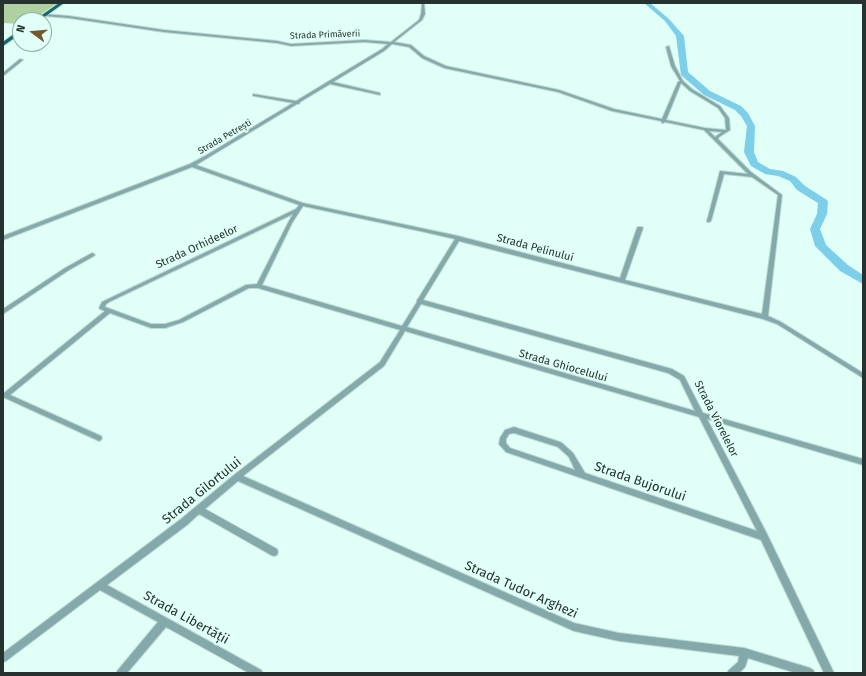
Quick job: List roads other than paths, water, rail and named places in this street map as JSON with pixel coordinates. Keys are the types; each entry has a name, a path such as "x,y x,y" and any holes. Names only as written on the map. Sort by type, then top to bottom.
{"main road":[{"path":"48,12 62,3"},
{"path":"3,44 12,38"}],"street":[{"name":"Strada Petrești","path":"3,238 192,165 331,83 393,43 422,17 423,3"},
{"name":"Strada Primăverii","path":"52,16 164,31 277,42 291,45 364,41 393,43 410,46 423,57 445,68 560,92 598,105 663,122 726,131"},
{"path":"668,47 673,66 682,82 691,90 723,111 729,126 726,131 715,140"},
{"path":"3,75 21,60"},
{"path":"663,122 680,82 682,82"},
{"path":"331,83 379,94"},
{"path":"254,95 298,103"},
{"path":"705,129 753,176 778,192 781,197 765,318"},
{"name":"Strada Pelinului","path":"192,165 301,207 458,238 765,318 779,323 863,376"},
{"path":"709,221 722,172 753,176"},
{"path":"259,286 301,207"},
{"name":"Strada Orhideelor","path":"109,311 102,308 104,303 301,207"},
{"path":"622,281 640,228"},
{"path":"402,329 458,238"},
{"path":"3,312 55,276 92,255"},
{"name":"Strada Ghiocelului","path":"109,311 150,326 165,326 181,321 248,286 259,286 402,329 863,462"},
{"name":"Strada Viorelelor","path":"419,301 677,374 682,378 764,537 829,673"},
{"path":"99,438 5,395 109,311"},
{"name":"Strada Gilortului","path":"3,658 101,586 198,510 237,477 382,364 402,329"},
{"name":"Strada Bujorului","path":"582,475 571,455 560,445 514,430 507,432 503,438 502,444 508,450 764,537"},
{"name":"Strada Tudor Arghezi","path":"237,477 574,627 619,637 744,652 810,673"},
{"path":"198,510 274,552"},
{"name":"Strada Libertății","path":"101,586 258,673"},
{"path":"121,673 165,622"},
{"path":"732,673 742,664 744,652"}],"waterway":[{"path":"647,3 667,20 680,36 684,73 707,93 738,108 745,115 751,126 749,152 754,164 768,172 780,173 793,179 801,188 823,202 822,214 815,229 821,246 844,268 863,280"}]}
